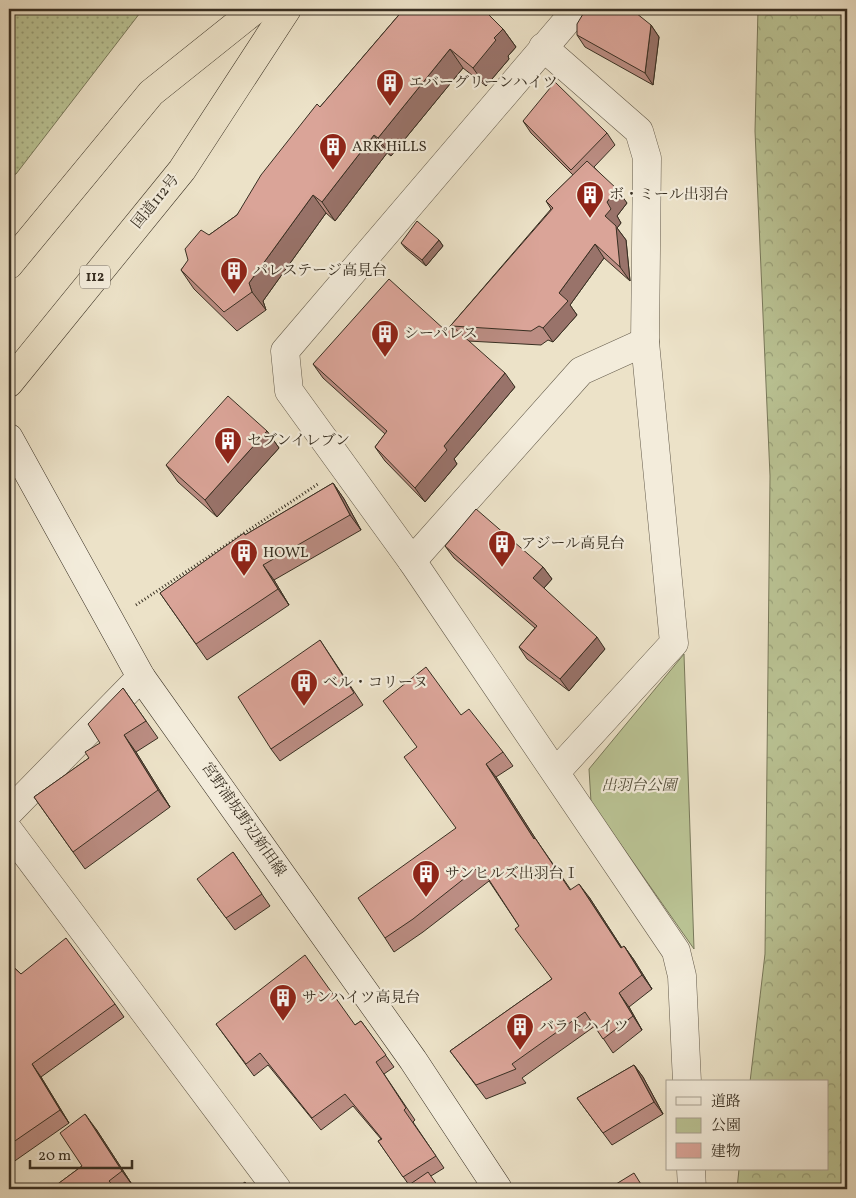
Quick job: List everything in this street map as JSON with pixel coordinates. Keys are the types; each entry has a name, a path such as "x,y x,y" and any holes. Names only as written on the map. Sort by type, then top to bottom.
{"highway":[{"path":"9,265 151,93 256,9"},
{"name":"国道112号","path":"9,383 182,170 287,9"}],"street":[{"path":"577,9 285,351 289,391 412,560 676,951 682,976 687,1080"},
{"path":"543,47 639,131 647,158 645,342 674,643 556,772"},
{"path":"412,560 581,371 645,342"},
{"name":"宮野浦坂野辺新田線","path":"9,438 141,677 413,1060 498,1189"},
{"path":"9,812 141,677"},
{"path":"9,831 277,1189"},
{"path":"691,1170 692,1189"}],"path":[{"path":"164,587 344,467"}],"green space":[{"path":"9,9 143,9 16,174 9,176"},
{"path":"758,9 847,9 847,1189 737,1189 739,1170 828,1170 828,1080 750,1080 765,954 770,476 755,131"},
{"name":"出羽台公園","path":"684,654 694,949 591,802 589,769"}],"building":[{"path":"404,9 483,9 503,29 494,38 496,40 473,68 450,49 378,138 374,135 322,202 313,195 249,283 252,292 224,312 181,270 188,260 185,249 201,230 209,235 237,215 261,175 317,104 320,107"},
{"path":"586,9 631,9 651,25 645,73 577,35 577,24"},
{"path":"555,82 607,133 571,170 523,121"},
{"path":"587,161 617,189 607,202 611,209 605,216 616,226 620,267 595,244 559,293 568,301 543,328 539,326 531,331 452,326 505,373 444,446 447,450 415,488 375,447 387,431 313,364 389,279 446,331 553,208 546,201"},
{"path":"417,221 439,240 422,260 401,243"},
{"path":"228,396 267,431 205,500 166,465"},
{"path":"333,483 350,515 263,565 278,589 196,644 160,593 244,533 245,535"},
{"path":"476,509 543,567 533,578 597,637 560,679 519,647 537,626 445,546"},
{"name":"ベル・コリーヌ","path":"320,640 354,693 271,749 238,697"},
{"path":"426,667 461,715 469,709 503,752 486,764 534,839 570,890 579,884 621,948 624,946 642,975 619,993 633,1016 603,1039 585,1012 512,1064 516,1069 476,1085 450,1051 552,979 515,929 519,926 480,866 413,919 385,938 358,898 456,828 404,757 417,747 383,701"},
{"path":"123,688 146,721 124,735 158,790 73,852 34,797 89,758 85,752 100,743 88,724"},
{"path":"233,852 262,894 226,918 197,879"},
{"path":"66,938 115,1004 32,1064 60,1110 9,1145 9,963 21,974"},
{"path":"305,955 355,1025 361,1021 386,1055 376,1062 406,1108 404,1110 436,1156 403,1177 378,1141 382,1139 345,1094 312,1118 260,1053 246,1064 216,1024"},
{"path":"634,1065 654,1102 603,1133 577,1098"},
{"path":"85,1114 122,1171 109,1181 116,1189 51,1189 82,1166 60,1133"},
{"path":"428,1172 440,1189 403,1189"},
{"path":"634,1173 644,1189 608,1189"},
{"path":"245,1182 250,1189 235,1189"}],"place":[{"name":"エバーグリーンハイツ","path":"390,107"},
{"name":"ARK HiLLS","path":"333,171"},
{"name":"ボ・ミール出羽台","path":"590,219"},
{"name":"パレステージ高見台","path":"234,295"},
{"name":"シーパレス","path":"385,358"},
{"name":"セブンイレブン","path":"228,465"},
{"name":"アジール高見台","path":"502,568"},
{"name":"HOWL","path":"244,577"},
{"name":"ベル・コリーヌ","path":"304,707"},
{"name":"サンヒルズ出羽台Ⅰ","path":"426,898"},
{"name":"サンハイツ高見台","path":"283,1022"},
{"name":"バラトハイツ","path":"520,1051"}]}
